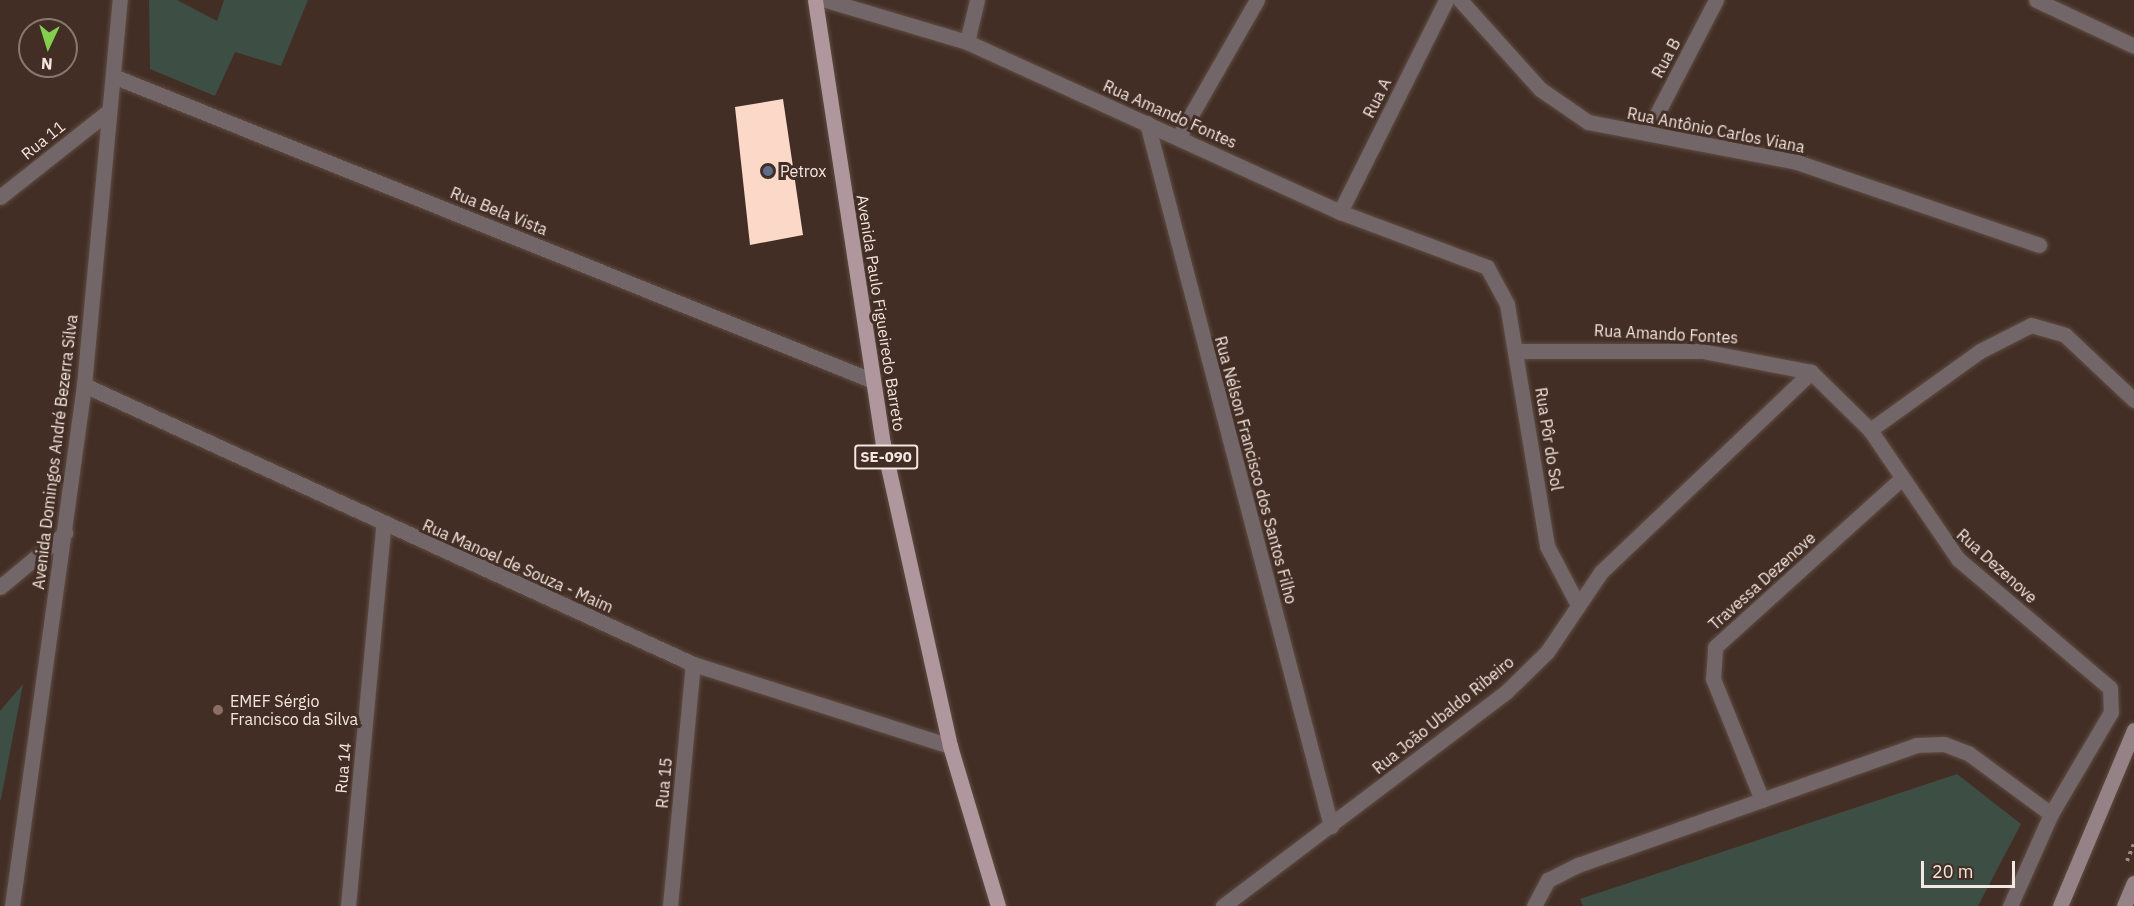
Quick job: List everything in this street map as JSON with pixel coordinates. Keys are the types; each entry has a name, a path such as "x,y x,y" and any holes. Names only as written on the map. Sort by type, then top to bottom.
{"main road":[{"name":"Avenida Paulo Figueiredo Barreto","path":"816,0 871,380 950,746 998,906"},
{"path":"2060,906 2134,730"},
{"path":"2124,906 2134,882"}],"street":[{"name":"Avenida Domingos André Bezerra Silva","path":"12,906 84,385 120,0"},
{"name":"Rua Amando Fontes","path":"826,0 967,42 1179,136 1340,212 1495,273"},
{"path":"967,42 977,0"},
{"path":"1179,136 1257,0"},
{"name":"Rua A","path":"1340,212 1446,0"},
{"name":"Rua Antônio Carlos Viana","path":"1460,0 1554,101 1588,122 1797,162 2039,245"},
{"name":"Rua B","path":"1647,133 1716,0"},
{"path":"2036,0 2134,46"},
{"name":"Rua Bela Vista","path":"112,76 871,380"},
{"name":"Rua 11","path":"0,197 109,111"},
{"name":"Rua Nélson Francisco dos Santos Filho","path":"1147,123 1331,826"},
{"name":"Rua Pôr do Sol","path":"1495,273 1516,351 1547,546 1578,605"},
{"path":"1870,430 1980,351 2031,325 2066,335 2134,400"},
{"name":"Rua Amando Fontes","path":"1516,351 1702,351 1811,372"},
{"name":"Rua João Ubaldo Ribeiro","path":"1223,906 1506,692 1546,652 1601,572 1811,372"},
{"name":"Rua Dezenove","path":"1811,372 1870,430 1900,480 1958,559 2110,688 2111,712 2051,814"},
{"name":"Rua Manoel de Souza - Maim","path":"84,385 383,526 693,664 950,746"},
{"name":"Travessa Dezenove","path":"1762,800 1713,679 1715,647 1900,480"},
{"name":"Rua 14","path":"348,906 383,526"},
{"path":"0,587 65,534"},
{"name":"Rua 15","path":"670,906 693,664"},
{"path":"1534,906 1548,880 1578,865 1916,745 1944,744 1968,753 2051,814 2010,906"}],"green space":[{"path":"149,0 177,0 217,21 224,0 308,0 281,66 235,52 215,96 150,69"},
{"path":"23,684 1,799 0,800 0,711"},
{"path":"1957,774 2021,824 1978,906 1583,906 1580,899"}],"building":[{"name":"Petrox","path":"783,99 803,235 750,245 735,107"}],"place":[{"name":"Petrox","path":"768,171"},
{"name":"EMEF Sérgio Francisco da Silva","path":"218,710"}]}
